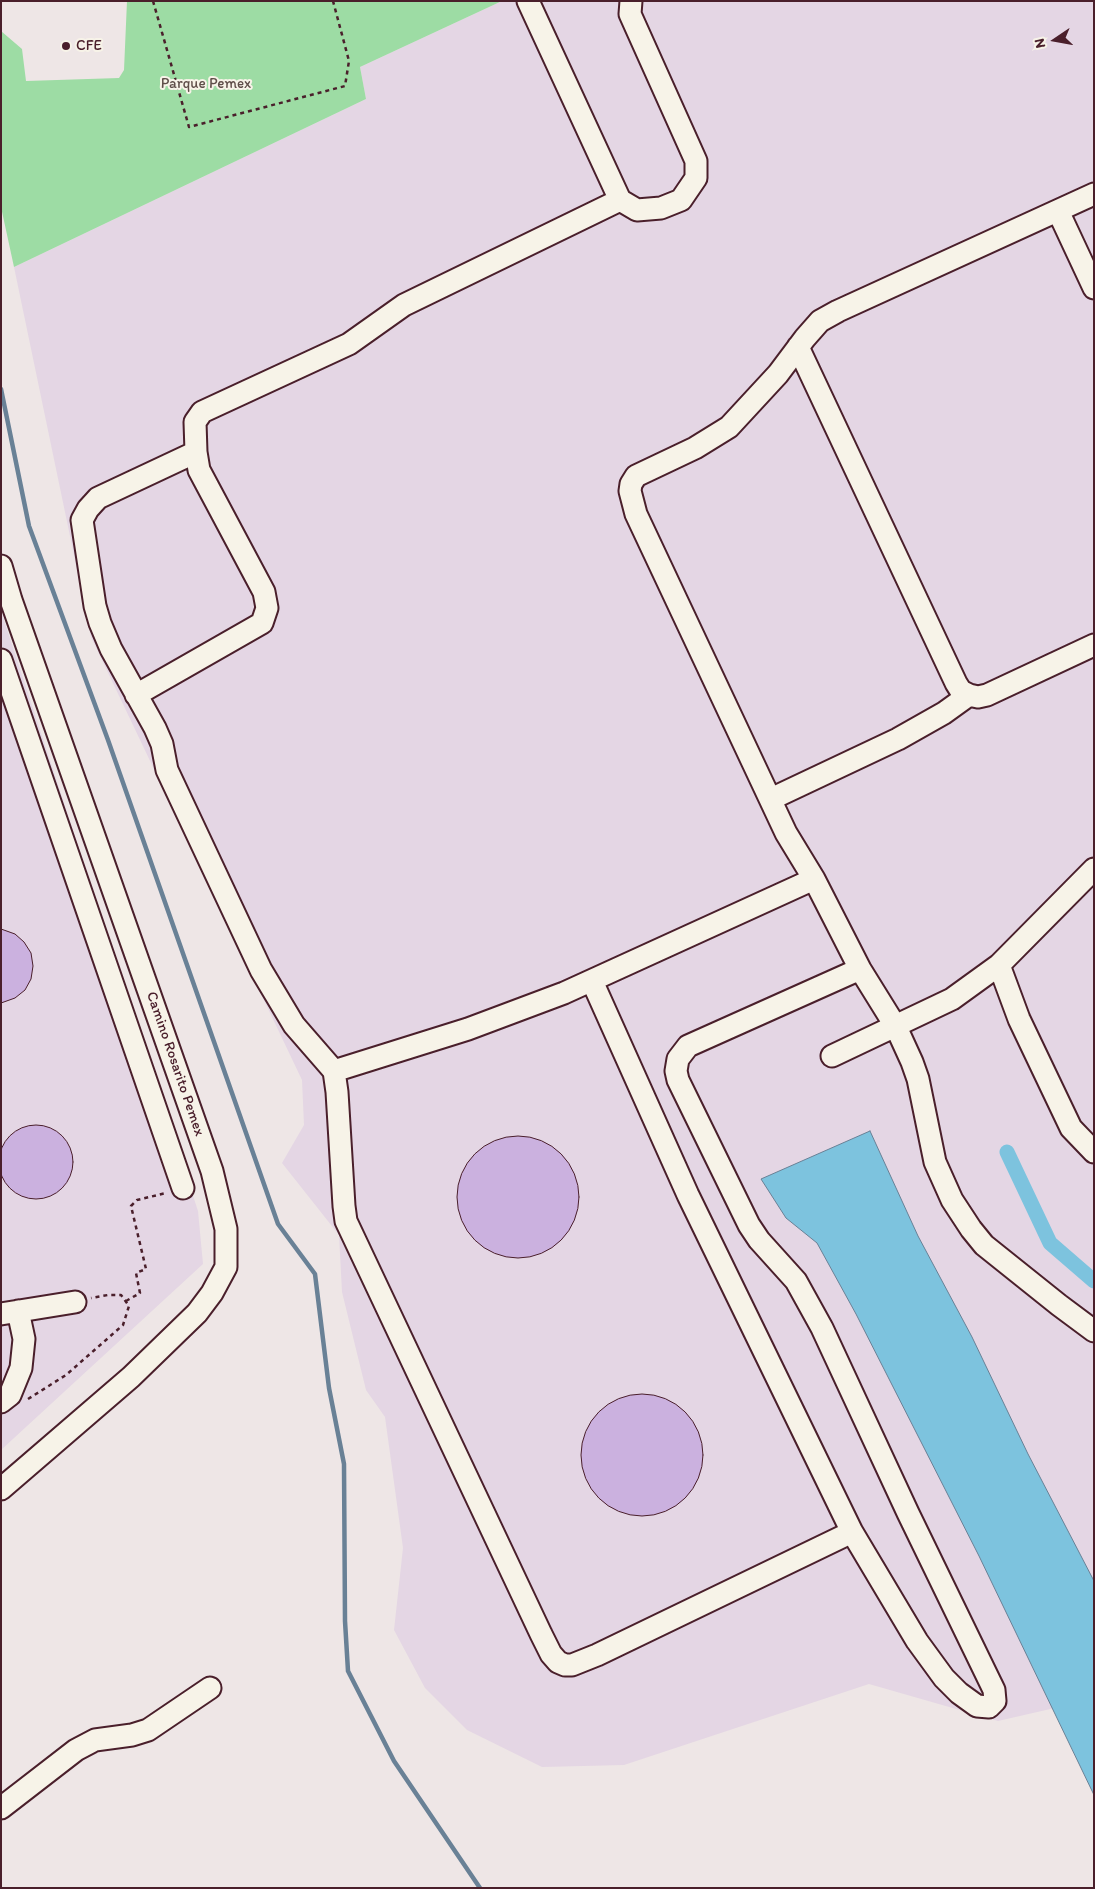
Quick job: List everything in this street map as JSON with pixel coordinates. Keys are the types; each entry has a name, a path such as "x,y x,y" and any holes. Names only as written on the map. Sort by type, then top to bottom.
{"street":[{"path":"528,1 620,200 637,210 661,208 681,200 696,178 696,161 630,14 632,1"},
{"path":"1094,194 838,311 820,322 778,374 729,427 695,448 636,476 631,484 630,491 636,514 786,833 814,880 860,969 896,1027 912,1062 918,1079 935,1162 952,1200 971,1229 992,1251 1094,1331"},
{"path":"136,696 262,623 267,608 264,592 199,470 195,422 202,412 349,344 404,305 620,200"},
{"path":"1058,211 1094,288"},
{"path":"798,347 961,691 978,697 987,694 1094,645"},
{"path":"196,452 98,498 88,509 82,520 95,606 100,623 111,650 155,728 162,744 167,770 260,970 294,1024 334,1071 344,1206 348,1226 551,1654 558,1662 565,1665 572,1665 597,1655 852,1532"},
{"name":"Camino Rosarito Pemex","path":"1,566 14,609 212,1171 226,1229 226,1267 212,1293 197,1313 131,1377 1,1489"},
{"path":"1,660 181,1182"},
{"path":"771,800 898,739 944,713 969,695"},
{"path":"832,1056 952,999 999,965 1094,869"},
{"path":"334,1071 468,1029 592,981 814,880"},
{"path":"999,965 1019,1019 1071,1128 1094,1152"},
{"path":"592,981 688,1195 852,1532 918,1641 944,1678 959,1693 977,1706 984,1708 993,1705 995,1701 994,1690 908,1513 822,1328 796,1281 759,1240 749,1225 678,1080 676,1071 678,1059 688,1046 860,969"},
{"path":"1,1402 10,1395 21,1368 24,1339 10,1313 75,1302"},
{"path":"1,1808 76,1750 95,1740 132,1735 148,1730 210,1688"}],"path":[{"path":"154,1 189,127 345,86 349,61 333,1"},
{"path":"126,1301 140,1292 136,1273 146,1270 130,1206 137,1200 166,1193 181,1182"},
{"path":"25,1400 66,1375 122,1325 129,1306 122,1295 108,1295 75,1302"}],"shaded area":[{"path":"502,1 1094,1 1094,1699 998,1721 869,1684 624,1765 542,1767 467,1730 425,1688 394,1630 403,1548 385,1417 366,1390 342,1292 339,1235 282,1163 304,1125 302,1080 91,637 14,267 366,99 360,67"},
{"path":"1,611 198,1211 203,1264 1,1450"}],"green space":[{"name":"Parque Pemex","path":"127,1 502,1 360,67 366,99 14,267 1,207 1,31 22,49 26,81 119,78 124,70"}],"water":[{"path":"870,1131 918,1236 972,1337 1028,1454 1094,1581 1094,1795 979,1556 856,1314 817,1243 786,1218 761,1179"}],"building":[{"path":"1,929 15,934 24,942 31,953 33,966 31,979 25,990 15,998 1,1003"},
{"path":"36,1125 50,1128 62,1136 70,1148 73,1162 70,1176 62,1188 50,1196 36,1199 22,1196 10,1188 2,1176 -1,1162 2,1148 10,1136 22,1128"},
{"path":"518,1136 541,1140 561,1154 575,1174 579,1197 575,1220 561,1240 541,1254 518,1258 495,1254 475,1240 461,1220 457,1197 461,1174 475,1154 495,1140"},
{"path":"642,1394 665,1398 685,1412 699,1432 703,1455 699,1478 685,1498 665,1512 642,1516 619,1512 599,1498 585,1478 581,1455 585,1432 599,1412 619,1398"}],"waterway":[{"path":"1,389 29,526 108,740 278,1224 315,1274 329,1388 344,1464 345,1621 348,1671 394,1761 480,1888"},
{"path":"1007,1152 1050,1243 1094,1281"}],"place":[{"name":"CFE","path":"66,46"}]}
